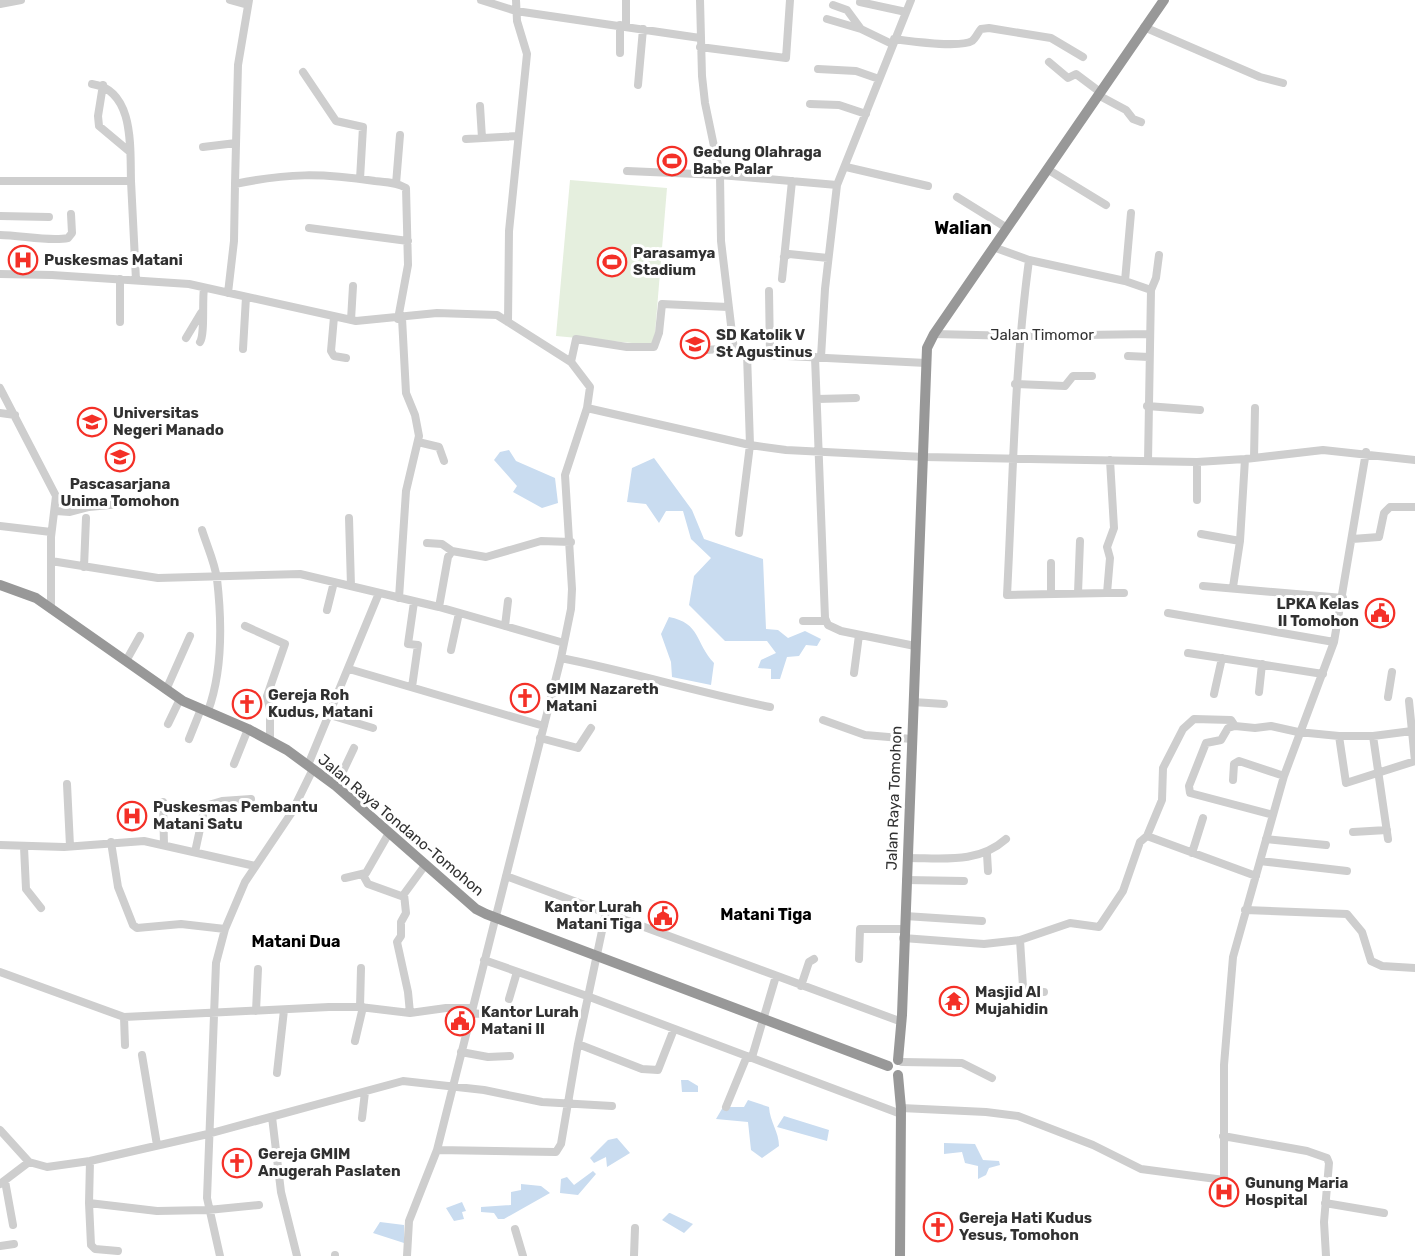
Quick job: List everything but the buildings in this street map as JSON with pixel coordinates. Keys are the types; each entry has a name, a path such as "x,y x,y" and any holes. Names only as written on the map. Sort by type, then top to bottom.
{"highway":[{"name":"Jalan Raya Tomohon","path":"900,1256 901,1111 898,1075 903,1071 900,1061 903,934 927,348 934,333 1164,0"},
{"name":"Jalan Raya Tondano-Tomohon","path":"0,585 36,598 180,699 270,740 310,767 336,786 476,909 888,1066"},
{"path":"898,1075 890,1072 888,1066 892,1061 900,1061"}],"street":[{"path":"0,4 21,0"},
{"path":"228,293 234,241 238,59 249,3 230,0"},
{"path":"481,0 516,11 700,38"},
{"path":"508,322 509,231 527,49 516,11 516,0"},
{"path":"620,54 626,0"},
{"path":"700,0 700,47 705,103 720,175 721,240 733,348 737,352 747,354 926,363"},
{"path":"700,47 786,58 790,0"},
{"path":"911,0 837,185 818,357 816,399 823,609 826,621 834,628 915,646"},
{"path":"860,2 906,12"},
{"path":"833,5 847,10 861,29"},
{"path":"827,19 893,42 925,44 964,43 973,40 981,28 989,28 1051,38 1083,57"},
{"path":"1144,27 1260,77 1283,82"},
{"path":"638,85 643,29"},
{"path":"1049,62 1068,78 1076,74 1099,93 1126,110 1133,119 1141,122"},
{"path":"818,69 856,71 879,79"},
{"path":"303,72 336,121 363,127 360,179"},
{"path":"92,84 103,86 117,97 130,132 136,280"},
{"path":"103,86 98,116 99,126 130,152"},
{"path":"810,104 839,105 866,114"},
{"path":"480,106 482,138"},
{"path":"396,184 400,135"},
{"path":"466,139 518,136"},
{"path":"203,147 236,143"},
{"path":"846,167 928,186"},
{"path":"1047,169 1106,205"},
{"path":"627,171 720,175 837,185"},
{"path":"235,184 285,174 360,179 396,184 406,188 408,265 400,318 406,393 418,425 418,442 406,491 399,598"},
{"path":"0,181 131,181"},
{"path":"782,279 792,181"},
{"path":"957,197 1007,228"},
{"path":"1125,281 1131,213"},
{"path":"0,235 35,236 56,240 68,238 72,233 71,214"},
{"path":"0,216 49,217"},
{"path":"309,228 408,241"},
{"path":"993,247 1029,260 1125,281 1151,290"},
{"path":"784,257 789,254 828,258"},
{"path":"1148,461 1147,406 1151,290 1156,278 1159,255"},
{"path":"1029,260 1018,336 1011,458 1007,595 1125,593"},
{"path":"0,274 136,280 204,288 351,320 400,318 438,313 471,312 497,315 572,362 590,387 587,408 565,475 571,542 571,609 564,643 437,1150 409,1221 407,1256"},
{"path":"120,279 120,322"},
{"path":"351,320 353,286"},
{"path":"201,342 204,334 201,313 204,288"},
{"path":"770,291 770,355"},
{"path":"243,349 246,297"},
{"path":"572,362 576,339 654,347 659,333 662,304 728,306"},
{"path":"186,338 201,313"},
{"path":"334,317 331,351 334,356 346,358"},
{"name":"Jalan Timomor","path":"934,333 1018,336 1150,334"},
{"path":"706,350 733,348"},
{"path":"739,533 750,445 747,354"},
{"path":"1128,356 1149,357"},
{"path":"1015,384 1065,386 1073,376 1092,376"},
{"path":"0,388 55,492 56,511 51,532 51,609"},
{"path":"816,399 856,398"},
{"path":"1147,406 1200,410"},
{"path":"587,408 750,445 924,457 1197,462 1249,459 1323,450 1366,452 1415,460"},
{"path":"1233,587 1255,408"},
{"path":"0,413 15,415"},
{"path":"418,442 439,447 444,461"},
{"path":"484,960 901,1111 986,1112 1018,1116 1109,1152 1141,1169 1215,1179 1225,1177 1223,1136 1230,976 1245,910 1284,776 1298,732 1334,642 1366,452"},
{"path":"1107,593 1110,558 1107,547 1114,528 1110,460"},
{"path":"1197,462 1197,500"},
{"path":"56,511 70,512 89,507 141,502"},
{"path":"1352,539 1379,537 1384,513 1389,507 1415,507"},
{"path":"84,567 86,518"},
{"path":"349,518 351,586"},
{"path":"0,526 51,532"},
{"path":"189,740 204,710 218,673 220,633 217,577 202,530"},
{"path":"1201,534 1240,541"},
{"path":"1078,593 1080,541"},
{"path":"427,543 442,544 452,551 486,557 541,542 571,542"},
{"path":"439,607 448,557 452,551"},
{"path":"51,561 158,578 300,574 439,607 564,643"},
{"path":"1051,563 1051,593"},
{"path":"327,610 334,582"},
{"path":"1203,586 1343,598"},
{"path":"220,1256 208,1210 208,1134 216,963 225,929 237,898 255,866 292,812 379,593"},
{"path":"412,687 418,645 408,644 414,602"},
{"path":"505,626 508,602"},
{"path":"451,650 459,613"},
{"path":"1168,613 1334,642"},
{"path":"803,621 826,621"},
{"path":"245,627 285,644 267,696 270,709 270,740"},
{"path":"854,673 859,635"},
{"path":"126,662 140,636"},
{"path":"166,690 190,636"},
{"path":"1188,653 1323,674"},
{"path":"561,657 615,668 695,692 770,707"},
{"path":"1214,694 1222,658"},
{"path":"1259,692 1262,664"},
{"path":"349,669 544,726"},
{"path":"1388,697 1392,672"},
{"path":"168,724 180,699"},
{"path":"1338,736 1346,783 1415,761 1409,701"},
{"path":"913,702 944,704"},
{"path":"330,715 373,728"},
{"path":"859,959 860,928 984,944 1020,940 1070,923 1095,927 1102,925 1123,891 1140,842 1147,836 1162,800 1163,768 1183,729 1189,722 1201,718 1231,720 1235,726"},
{"path":"823,720 865,735 912,739"},
{"path":"1273,815 1190,793 1190,786 1204,745 1208,741 1221,740 1228,728 1235,726 1255,728 1271,726 1298,732 1338,736 1373,736 1412,731"},
{"path":"540,738 578,748 591,728"},
{"path":"234,764 248,729"},
{"path":"1353,832 1387,834 1373,736"},
{"path":"336,786 354,748"},
{"path":"1233,780 1234,764 1239,761 1284,776"},
{"path":"67,784 70,846"},
{"path":"195,852 205,806 222,801 251,799"},
{"path":"163,802 164,845"},
{"path":"1192,853 1203,818"},
{"path":"345,878 363,875 369,869 389,833"},
{"path":"1147,836 1256,876"},
{"path":"907,858 987,854 1006,839"},
{"path":"1266,839 1326,845"},
{"path":"0,844 24,847 144,841 255,866"},
{"path":"111,842 118,887 133,925 137,928 181,924 225,929"},
{"path":"24,847 26,889 41,908"},
{"path":"987,854 988,871"},
{"path":"1260,861 1347,871"},
{"path":"410,1013 408,992 397,942 401,936 401,922 406,913 404,897 426,864"},
{"path":"363,875 368,884 404,897"},
{"path":"506,876 902,1022"},
{"path":"906,880 964,881"},
{"path":"1245,910 1347,914 1362,932 1371,961 1382,966 1415,968"},
{"path":"437,1150 556,1152 561,1144 587,996 606,912"},
{"path":"905,916 982,921"},
{"path":"1020,940 1023,987 1026,991 1044,992"},
{"path":"801,986 808,962 814,958"},
{"path":"356,1041 362,1007 361,968"},
{"path":"256,1011 258,969"},
{"path":"0,972 124,1017 362,1007 410,1013 446,1008 505,1016"},
{"path":"509,999 517,972"},
{"path":"726,1107 765,1019 776,976"},
{"path":"278,1073 284,1010"},
{"path":"124,1017 125,1045"},
{"path":"578,1044 642,1069 658,1070 674,1029"},
{"path":"461,1052 488,1057 510,1056"},
{"path":"142,1054 157,1145"},
{"path":"900,1061 962,1064 992,1078"},
{"path":"0,1130 29,1162 47,1167 90,1161 208,1134 412,1080 567,1104 612,1106"},
{"path":"362,1118 365,1092"},
{"path":"272,1117 281,1192 297,1256"},
{"path":"1223,1136 1325,1156 1329,1164 1325,1203 1326,1256"},
{"path":"90,1161 90,1245 94,1249 118,1251"},
{"path":"13,1225 2,1182 29,1162"},
{"path":"89,1203 157,1211 208,1210 259,1205"},
{"path":"1325,1203 1384,1213"},
{"path":"634,1256 635,1228"},
{"path":"515,1229 523,1256"},
{"path":"0,1246 14,1244"}],"green space":[{"name":"Parasamya Stadium","path":"570,180 667,188 654,345 556,336"}],"water":[{"path":"509,450 516,461 555,478 558,503 542,508 513,492 517,486 494,460 500,452"},
{"path":"654,458 692,510 704,539 763,559 766,629 778,630 788,638 805,631 821,639 817,646 806,645 799,656 787,657 780,679 771,679 771,669 758,668 761,660 776,653 767,641 725,641 689,605 694,576 711,558 691,539 683,511 666,511 659,523 646,504 627,502 632,468"},
{"path":"669,617 687,624 692,629 714,663 711,685 672,677 671,662 661,634"},
{"path":"681,1080 688,1080 698,1086 698,1092 682,1092"},
{"path":"748,1100 769,1107 778,1136 779,1146 762,1158 751,1150 748,1122 716,1119 723,1107 744,1107"},
{"path":"784,1116 829,1130 827,1141 777,1127"},
{"path":"617,1138 630,1153 607,1167 606,1157 594,1163 590,1158 608,1140"},
{"path":"944,1143 975,1144 983,1160 999,1161 1000,1165 989,1168 986,1175 978,1179 978,1166 965,1163 962,1152 944,1154"},
{"path":"593,1171 596,1174 578,1195 560,1193 561,1179 567,1177 574,1185"},
{"path":"521,1184 541,1186 550,1193 504,1219 498,1219 494,1213 481,1212 481,1207 511,1205 511,1192 521,1190"},
{"path":"462,1202 466,1211 462,1212 464,1219 454,1221 446,1208"},
{"path":"669,1213 693,1224 684,1233 662,1220"},
{"path":"380,1222 404,1225 404,1243 373,1233"}],"place":[{"name":"Gedung Olahraga Babe Palar","path":"672,161"},
{"name":"Puskesmas Matani","path":"23,260"},
{"name":"Parasamya Stadium","path":"612,262"},
{"name":"SD Katolik V St Agustinus","path":"695,344"},
{"name":"Universitas Negeri Manado","path":"92,422"},
{"name":"Pascasarjana Unima Tomohon","path":"120,457"},
{"name":"LPKA Kelas II Tomohon","path":"1380,613"},
{"name":"GMIM Nazareth Matani","path":"525,698"},
{"name":"Gereja Roh Kudus, Matani","path":"247,704"},
{"name":"Puskesmas Pembantu Matani Satu","path":"132,816"},
{"name":"Kantor Lurah Matani Tiga","path":"663,916"},
{"name":"Masjid Al Mujahidin","path":"954,1001"},
{"name":"Kantor Lurah Matani II","path":"460,1021"},
{"name":"Gereja GMIM Anugerah Paslaten","path":"237,1163"},
{"name":"Gunung Maria Hospital","path":"1224,1192"},
{"name":"Gereja Hati Kudus Yesus, Tomohon","path":"938,1227"}],"district":[{"name":"Walian","path":"963,228"},
{"name":"Matani Tiga","path":"766,914"},
{"name":"Matani Dua","path":"296,941"}]}
